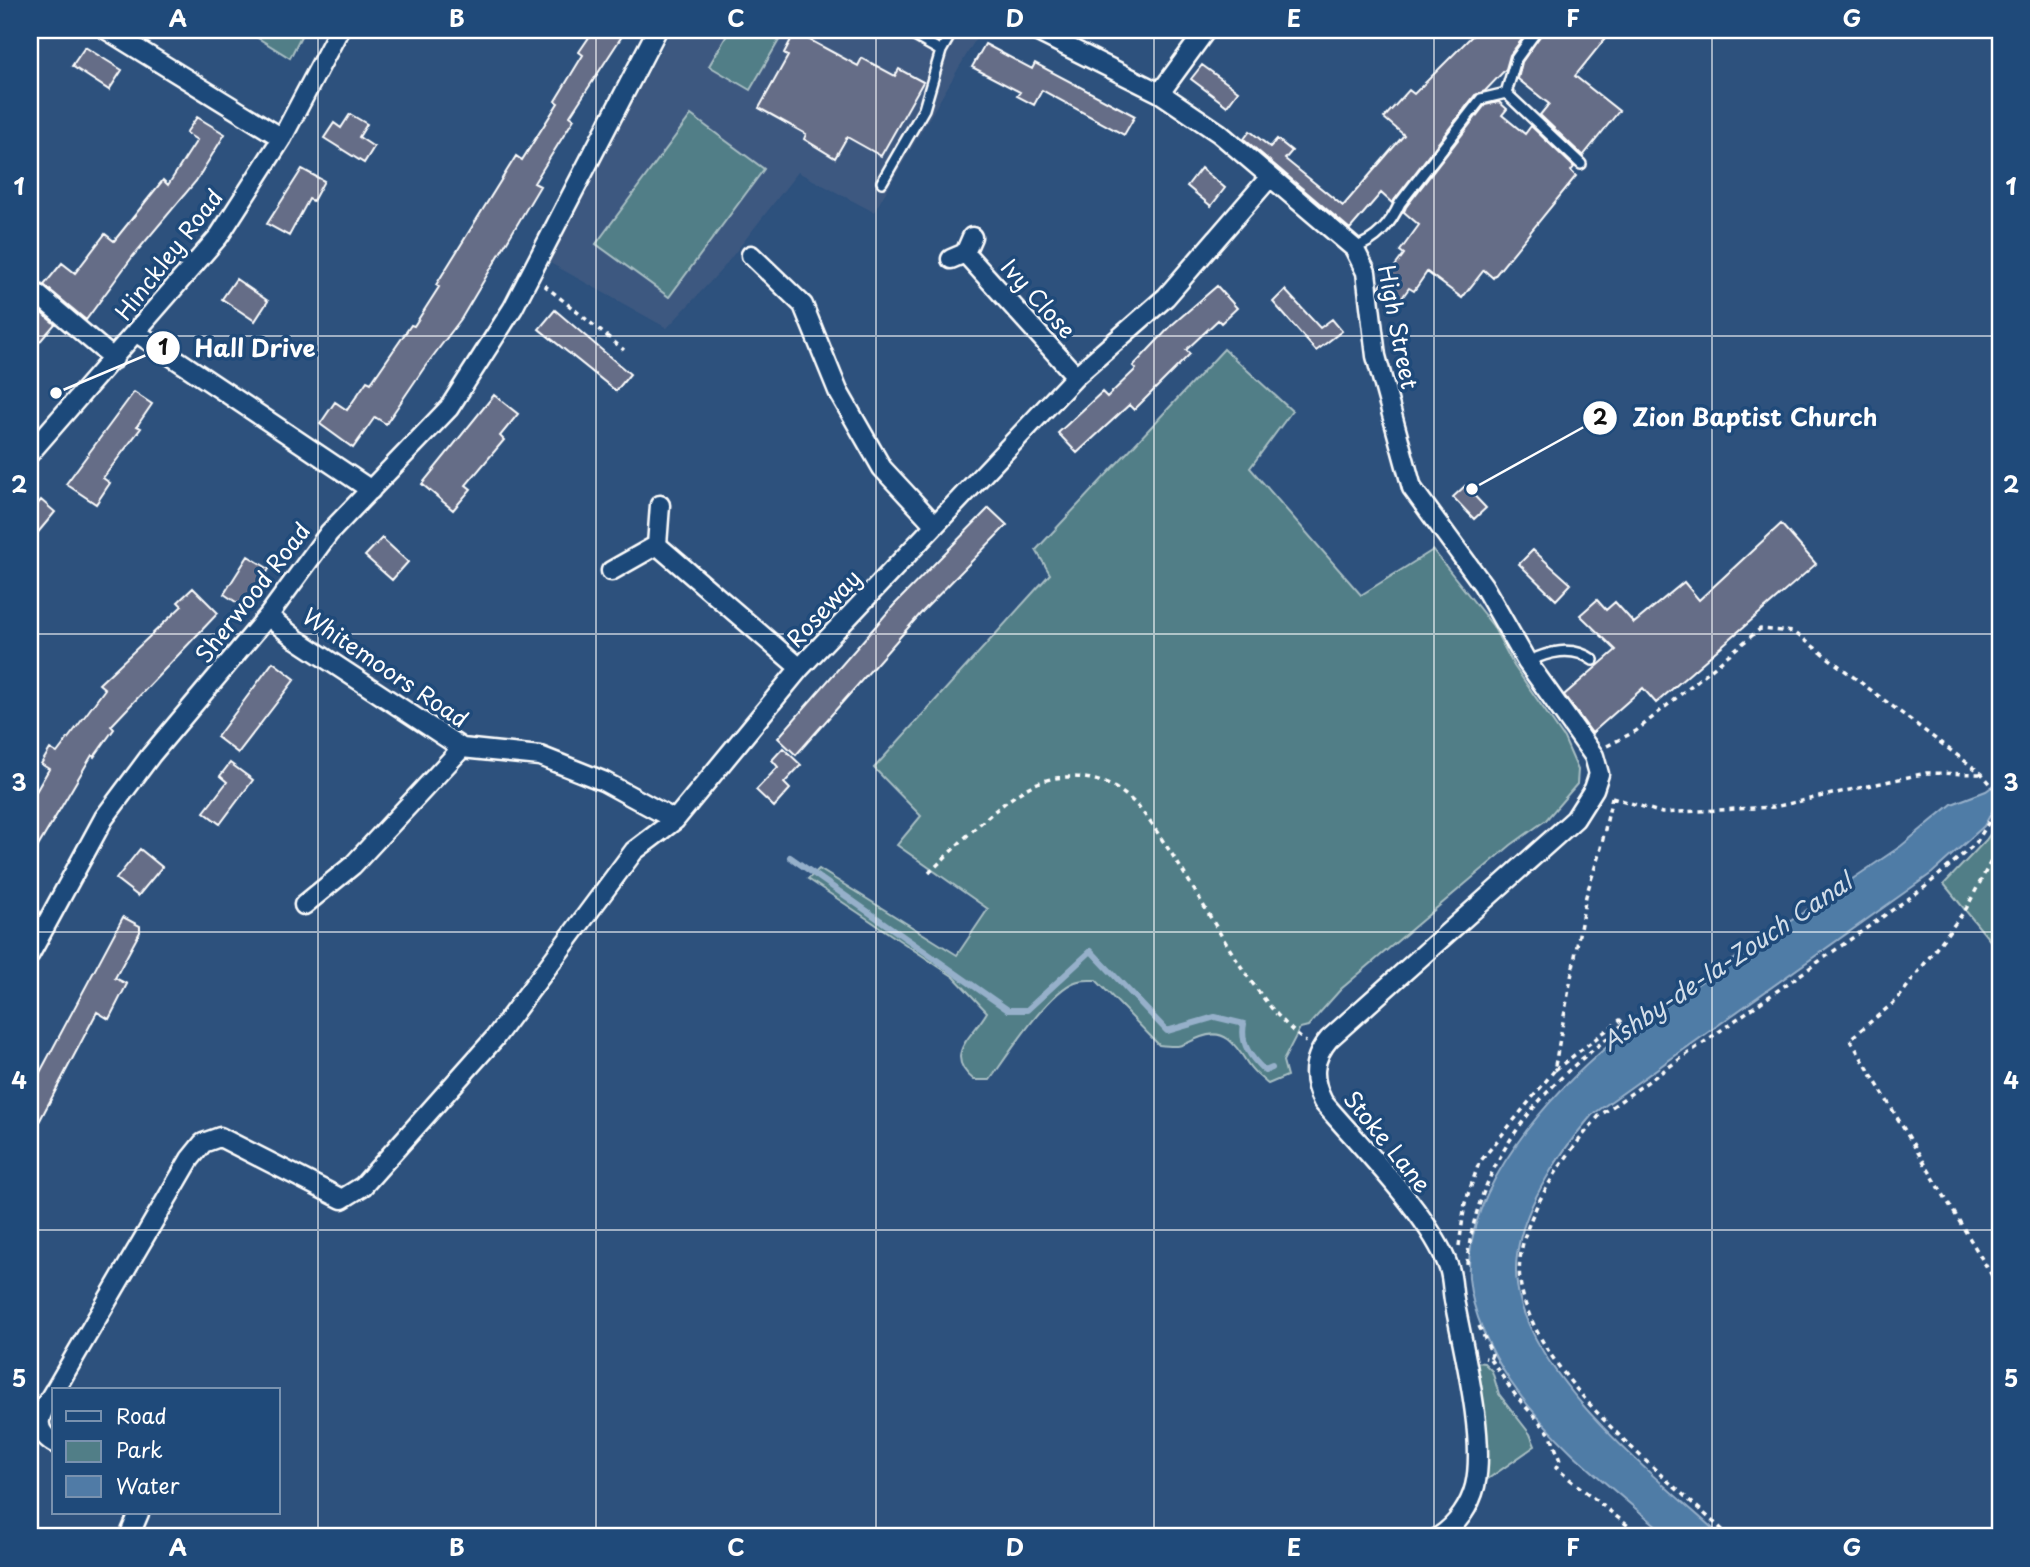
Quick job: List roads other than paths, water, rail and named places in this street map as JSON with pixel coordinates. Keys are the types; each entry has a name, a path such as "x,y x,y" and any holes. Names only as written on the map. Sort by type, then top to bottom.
{"street":[{"path":"107,30 282,138"},
{"name":"Hinckley Road","path":"30,453 219,236 282,138 339,30"},
{"name":"Sherwood Road","path":"30,954 104,818 162,741 268,616 329,533 449,408 513,308 528,273 656,30"},
{"name":"High Street","path":"1034,30 1160,93 1219,134 1354,248 1366,272 1376,356 1412,488 1483,585 1527,662 1594,756 1599,774 1594,789 1575,819 1318,1051"},
{"path":"1160,93 1206,30"},
{"name":"Roseway","path":"57,1388 190,1159 203,1143 220,1137 342,1199 363,1186 494,1039 634,851 675,820 800,668 1076,376 1166,297 1269,178"},
{"name":"Ivy Close","path":"963,250 1076,376"},
{"path":"751,255 803,305 838,391 882,468 934,524"},
{"path":"30,288 114,359"},
{"path":"137,333 371,490"},
{"path":"657,545 660,505"},
{"path":"611,571 657,545"},
{"path":"657,545 800,668"},
{"name":"Whitemoors Road","path":"268,616 296,639 462,748 540,756 603,781 675,820"},
{"path":"304,905 353,865 462,748"},
{"name":"Stoke Lane","path":"1318,1051 1314,1083 1324,1102 1428,1231 1449,1269 1474,1415 1476,1461 1475,1485 1467,1504 1459,1520 1439,1537"},
{"path":"52,1396 38,1419 39,1429 52,1441"},
{"path":"131,1532 139,1514"}],"lane":[{"path":"904,30 941,51"},
{"path":"882,182 924,109 941,51 953,30"},
{"path":"1506,93 1516,59 1537,30"},
{"path":"1506,93 1581,164"},
{"path":"1354,248 1370,242 1391,222 1400,203 1481,99 1506,93"},
{"path":"1527,662 1548,652 1573,652 1593,660"}],"water":[{"path":"2000,781 2000,798 1984,826 1932,873 1592,1115 1553,1167 1531,1208 1523,1228 1516,1270 1522,1307 1539,1344 1564,1381 1627,1452 1722,1537 1670,1537 1564,1445 1526,1403 1503,1370 1489,1345 1474,1305 1469,1278 1471,1244 1481,1210 1496,1177 1539,1115 1564,1087 1615,1040 1901,846 1952,804 1986,791"}],"waterway":[{"path":"790,857 1008,1010 1027,1010 1091,951 1167,1031 1215,1017 1244,1024 1245,1044 1251,1056 1265,1071 1272,1068"}],"place":[{"name":"Hall Drive","path":"56,393"},
{"name":"Zion Baptist Church","path":"1472,489"}],"water label":[{"name":"Ashby-de-la-Zouch Canal","path":"1726,961"}]}
